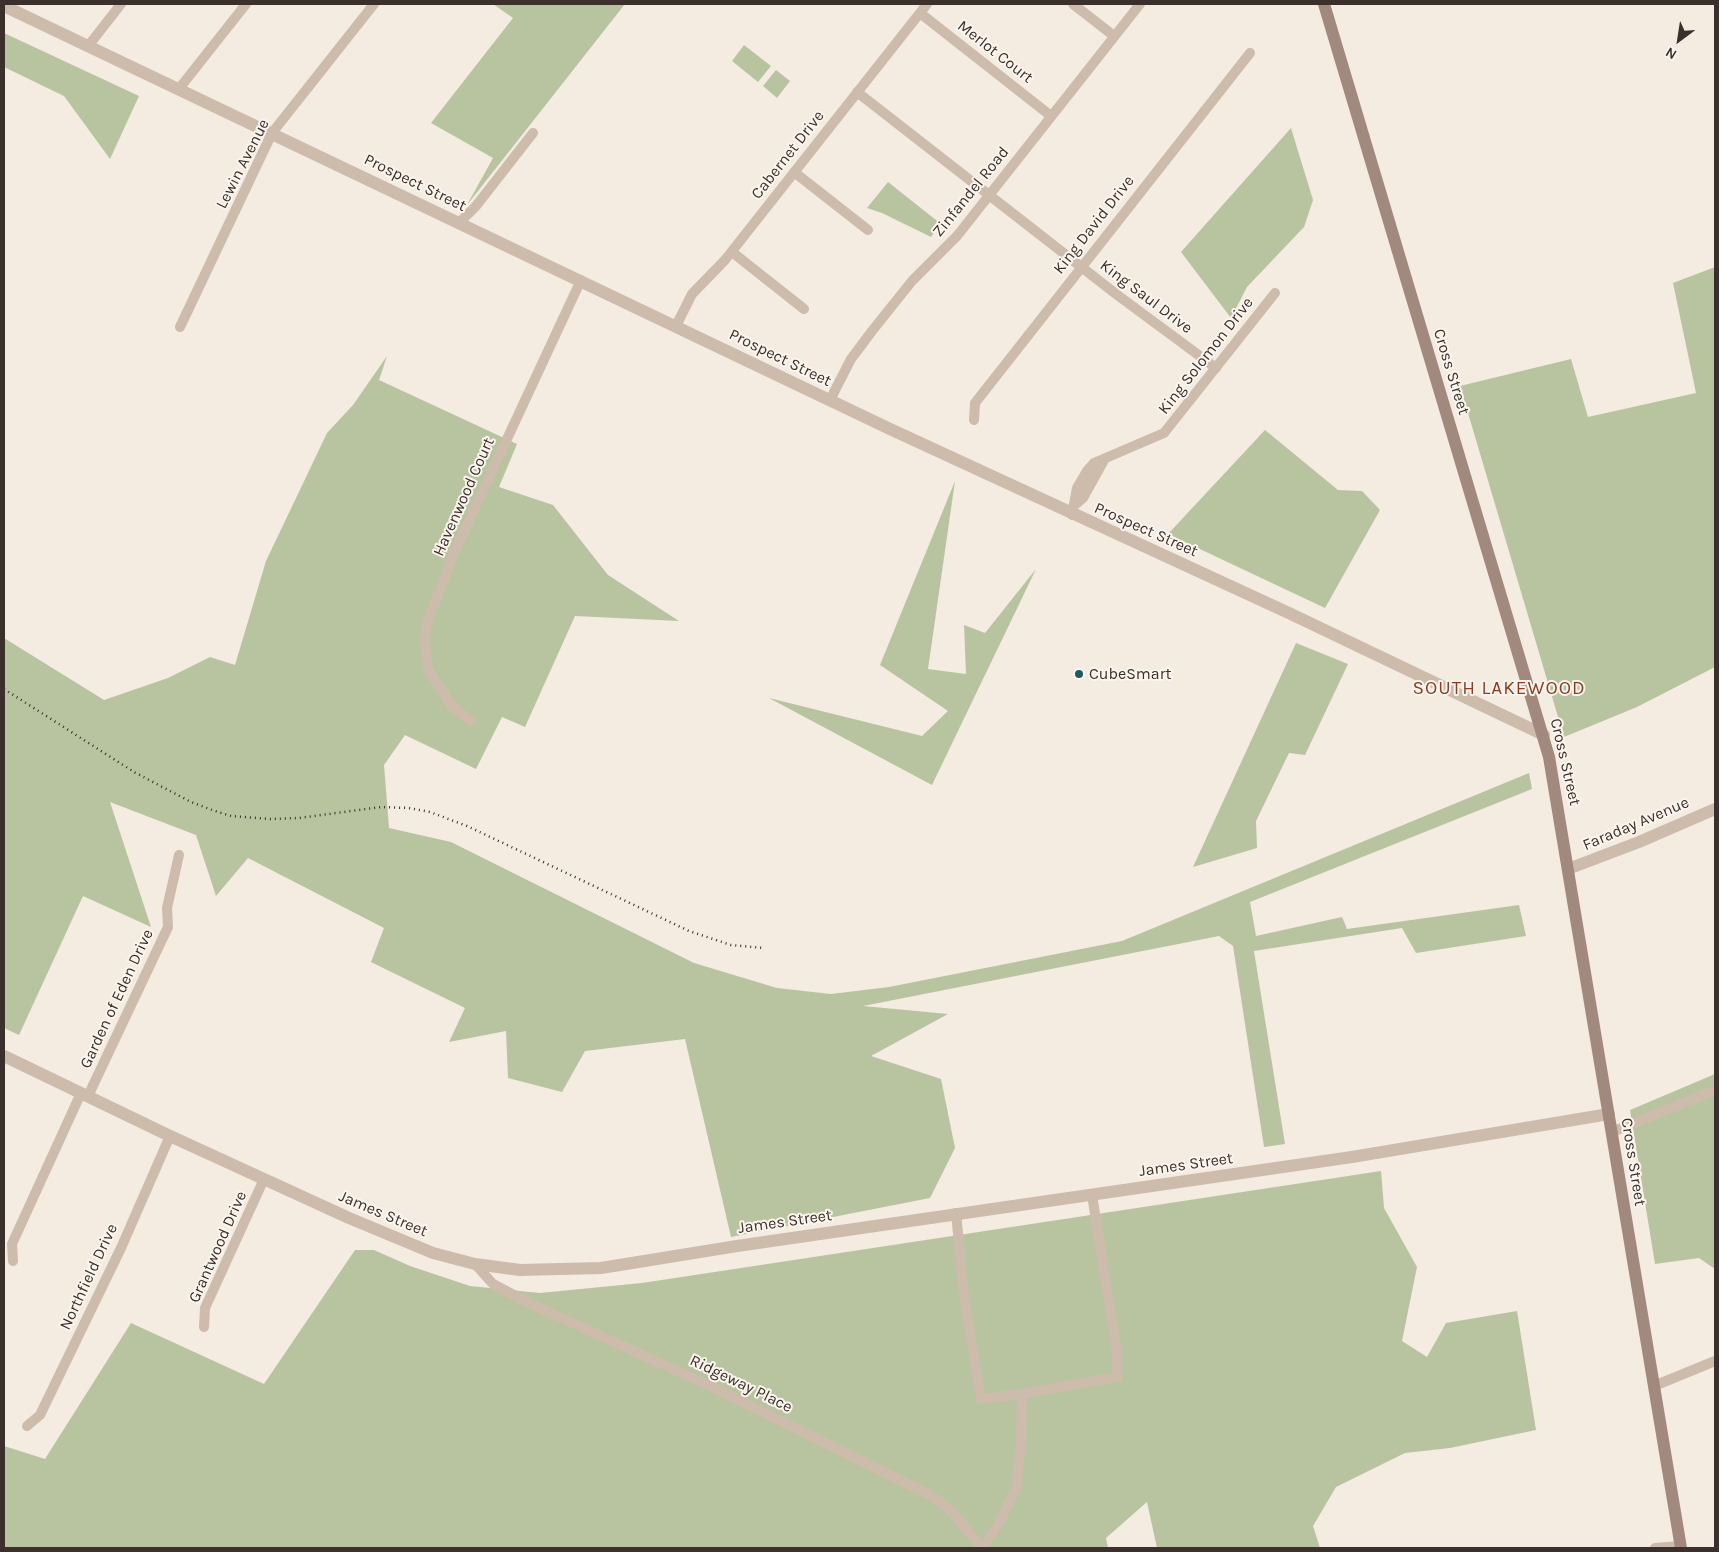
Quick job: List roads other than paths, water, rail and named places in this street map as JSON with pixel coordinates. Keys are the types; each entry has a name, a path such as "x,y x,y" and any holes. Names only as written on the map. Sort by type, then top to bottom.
{"main road":[{"name":"Cross Street","path":"1324,4 1544,735 1554,783 1681,1547"}],"street":[{"path":"89,45 121,4"},
{"path":"178,90 246,4"},
{"name":"Lewin Avenue","path":"180,327 272,133 374,4"},
{"name":"Cabernet Drive","path":"676,326 692,294 732,252 927,4"},
{"path":"1073,4 1114,36"},
{"name":"Zinfandel Road","path":"830,400 851,360 872,332 912,281 957,236 1140,4"},
{"name":"Prospect Street","path":"4,6 830,400 1074,509 1544,735"},
{"name":"Merlot Court","path":"920,12 1052,116"},
{"name":"King David Drive","path":"974,420 975,403 1250,53"},
{"name":"King Saul Drive","path":"857,92 1080,267 1216,368"},
{"path":"460,222 476,206 533,132"},
{"path":"794,172 868,230"},
{"path":"732,252 804,309"},
{"name":"Havenwood Court","path":"471,721 451,705 428,669 425,640 426,626 453,555 581,280"},
{"name":"King Solomon Drive","path":"1074,509 1078,488 1087,471 1094,463 1164,433 1275,293"},
{"name":"Faraday Avenue","path":"1568,869 1639,842 1715,808"},
{"name":"Garden of Eden Drive","path":"13,1260 12,1244 168,927 166,908 180,855"},
{"name":"James Street","path":"4,1056 170,1136 433,1253 476,1264 520,1270 601,1268 956,1213 1352,1157 1609,1114"},
{"path":"1612,1132 1715,1090"},
{"name":"Northfield Drive","path":"27,1426 40,1415 121,1248 170,1136"},
{"name":"Grantwood Drive","path":"204,1327 204,1308 264,1179"},
{"path":"956,1213 964,1295 981,1398 1022,1394 1117,1377 1116,1345 1092,1194"},
{"name":"Ridgeway Place","path":"476,1264 493,1284 531,1304 706,1384 928,1494 942,1503 957,1517 982,1548"},
{"path":"1654,1386 1715,1361"},
{"path":"982,1548 1002,1517 1016,1488 1021,1444 1022,1394"},
{"path":"1655,1548 1681,1547"}],"railway":[{"path":"4,689 134,772 191,802 212,810 231,816 270,819 299,818 381,807 409,808 430,812 467,826 689,931 731,945 763,948"}],"place":[{"name":"CubeSmart","path":"1079,674"}],"district":[{"name":"SOUTH LAKEWOOD","path":"1499,689"}]}
